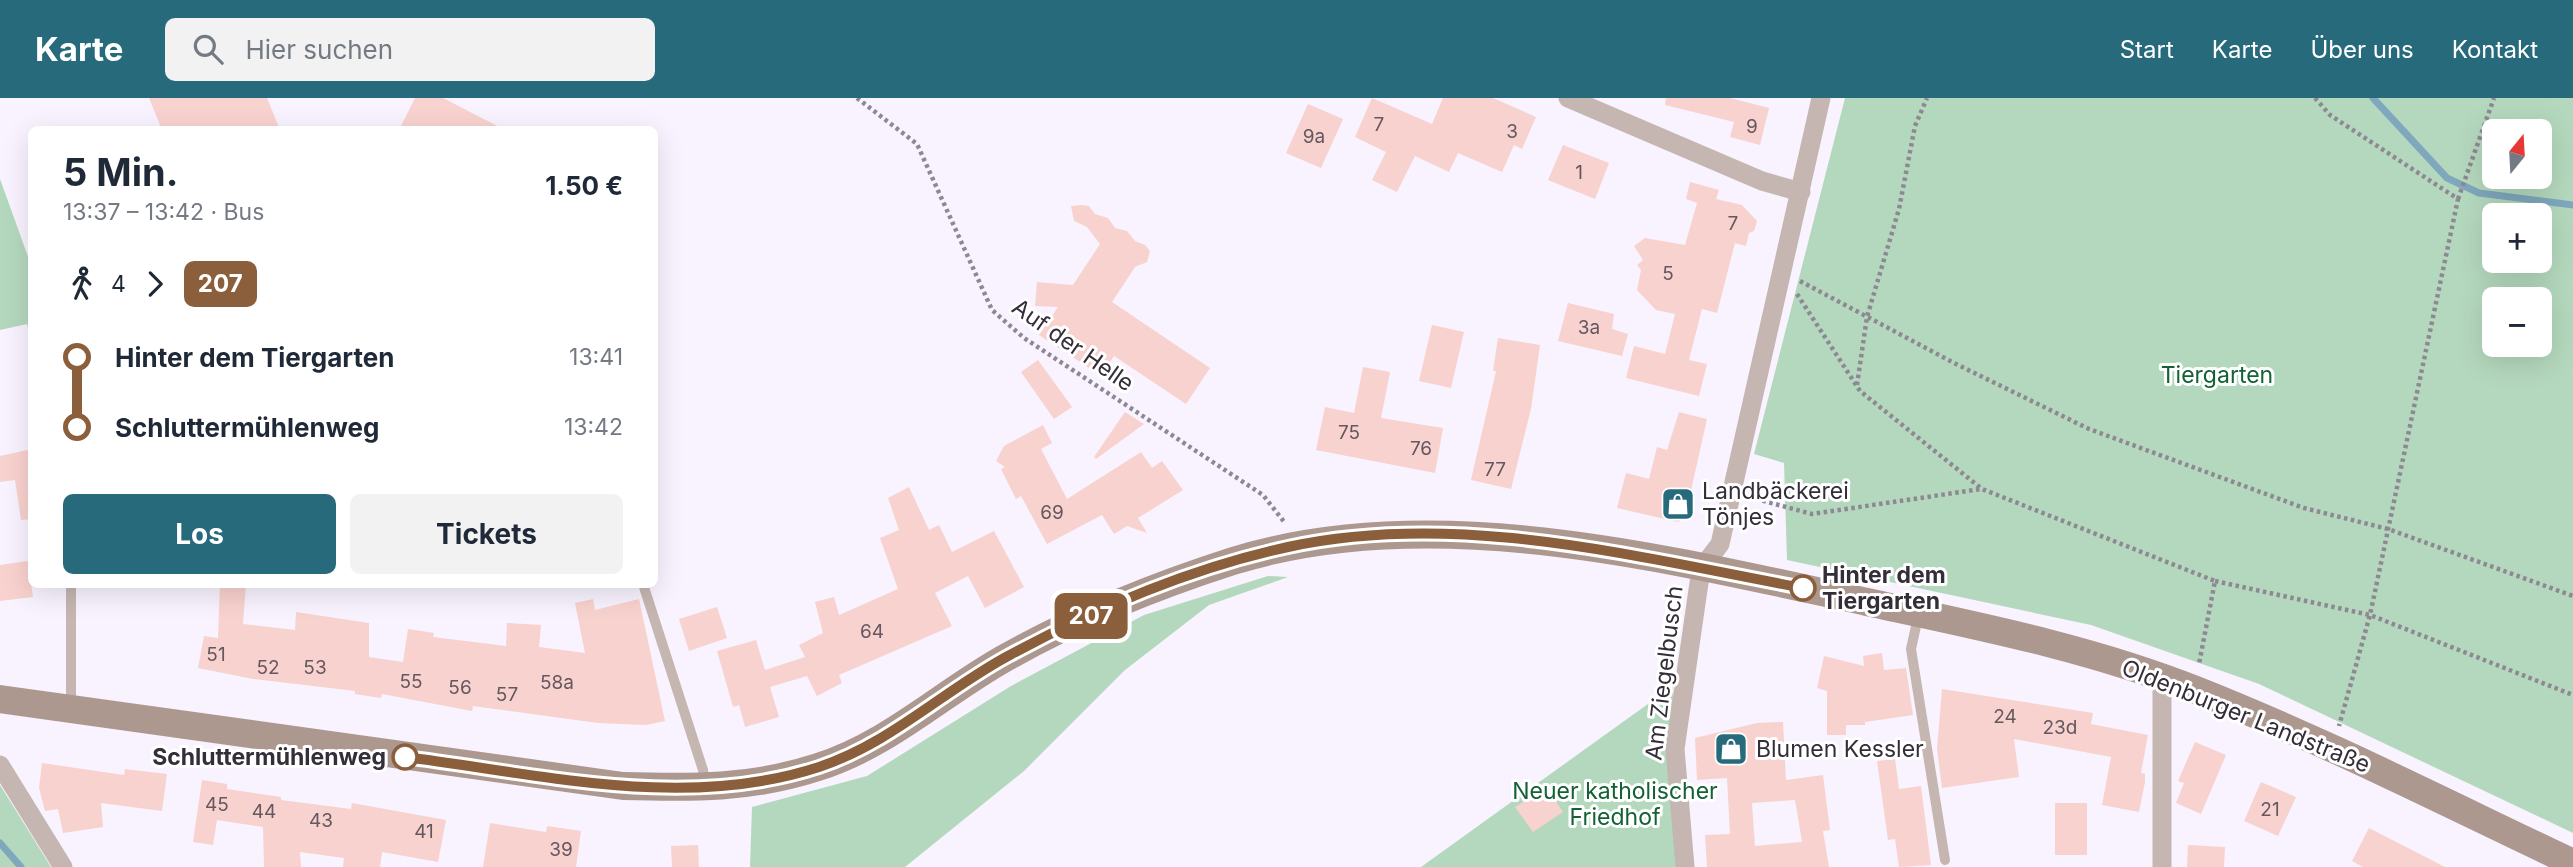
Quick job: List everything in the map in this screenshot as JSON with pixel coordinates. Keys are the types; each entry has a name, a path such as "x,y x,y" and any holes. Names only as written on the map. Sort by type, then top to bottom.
{"main road":[{"name":"Oldenburger Landstraße","path":"0,699 623,786 705,789 759,782 841,758 874,744 1009,656 1128,598 1235,561 1287,531 1443,533 1584,548 1701,569 1918,613 2094,655 2195,690 2335,750 2573,863"}],"street":[{"path":"1568,98 1762,181 1801,192"},
{"path":"1701,569 1720,544 1821,98"},
{"name":"Am Ziegelbusch","path":"1685,867 1675,749 1701,569"},
{"path":"2162,678 2162,867"},
{"path":"0,765 63,867"}],"lane":[{"path":"71,588 71,709"},
{"path":"644,588 703,771 705,789"},
{"path":"1918,613 1911,649 1945,860"}],"path":[{"name":"Auf der Helle","path":"857,98 917,144 992,310 1024,338 1263,495 1287,531"},
{"path":"1857,386 1866,340 1867,317 1899,209 1915,126 1927,98"},
{"path":"2315,98 2330,115 2458,199"},
{"path":"2337,734 2370,615 2458,199 2494,98"},
{"path":"1781,270 1867,317 2089,429 2304,508 2388,529 2573,596"},
{"path":"1781,270 1857,386 1982,489 2215,581 2370,615 2573,695"},
{"path":"1731,492 1812,514 1982,489"},
{"path":"2195,690 2215,581"}],"green space":[{"name":"Tiergarten","path":"1845,98 2573,98 2573,833 2259,684 2091,625 1787,560 1784,463 1754,454"},
{"path":"0,179 28,257 28,327 27,324 0,330"},
{"path":"1268,576 1288,577 1209,605 1125,670 1024,771 905,867 750,867 752,807 867,776 1011,686 1144,615"},
{"name":"Neuer katholischer Friedhof","path":"1673,686 1681,867 1421,867"},
{"path":"0,785 51,867 0,867"}],"building":[{"path":"149,98 267,98 278,126 160,126"},
{"path":"415,98 443,98 497,126 401,126"},
{"path":"1372,98 1432,124 1443,98 1493,98 1536,117 1522,149 1514,145 1502,172 1458,153 1449,172 1415,156 1397,192 1372,180 1386,152 1355,137"},
{"path":"1666,98 1730,98 1769,108 1760,145 1730,137 1734,122 1665,105"},
{"path":"1308,104 1343,119 1321,168 1286,153"},
{"path":"1563,145 1609,163 1595,199 1548,180"},
{"path":"1690,182 1719,190 1716,199 1742,205 1757,221 1754,231 1749,233 1746,246 1735,243 1717,313 1702,309 1689,360 1707,364 1699,396 1626,378 1634,346 1665,354 1675,314 1656,310 1637,290 1641,270 1637,265 1643,260 1634,246 1645,238 1685,245 1697,203 1686,199"},
{"path":"1071,206 1089,206 1095,214 1108,218 1115,228 1127,231 1135,241 1145,245 1150,251 1147,262 1135,267 1112,302 1210,368 1186,404 1114,356 1101,376 1039,335 1058,307 1035,306 1037,282 1073,285 1100,244 1087,227 1074,221"},
{"path":"1568,303 1614,314 1612,329 1628,334 1622,356 1558,341"},
{"path":"1432,325 1464,332 1451,388 1419,381"},
{"path":"1498,338 1540,345 1531,409 1511,489 1471,480 1496,371 1493,371"},
{"path":"1038,360 1072,407 1054,419 1021,372"},
{"path":"1363,367 1390,372 1381,418 1443,428 1435,473 1316,450 1325,407 1354,413"},
{"path":"1125,412 1144,424 1096,459 1094,457"},
{"path":"1679,412 1707,419 1685,517 1678,522 1617,508 1626,473 1649,479 1657,447 1667,450"},
{"path":"1043,425 1052,443 1041,449 1067,499 1141,452 1152,468 1162,461 1183,490 1138,518 1147,533 1127,526 1114,534 1102,515 1047,544 1021,496 1016,499 1001,469 1005,467 996,461 1004,446"},
{"path":"28,450 28,519 21,520 15,480 0,482 0,456"},
{"path":"909,487 929,530 939,525 952,552 994,531 1024,587 985,608 968,576 935,593 952,626 839,675 842,683 817,696 807,676 770,687 779,717 745,727 739,705 733,707 717,651 756,640 765,670 805,657 799,645 823,633 815,602 834,597 839,615 898,589 880,538 899,530 888,498"},
{"path":"28,561 28,588 32,588 33,597 0,601 0,565"},
{"path":"220,588 246,588 243,624 295,630 296,612 369,623 369,657 403,662 408,629 434,633 433,637 506,646 507,623 541,625 539,647 585,653 575,603 593,599 595,610 639,599 665,721 646,725 598,723 473,706 472,711 382,694 381,698 355,694 355,691 253,679 198,668 204,636 218,638"},
{"path":"717,607 727,638 689,651 679,619"},
{"path":"1882,653 1884,670 1906,668 1913,715 1865,722 1865,725 1846,725 1846,735 1827,735 1827,691 1817,688 1824,656 1864,666 1863,656"},
{"path":"1942,689 2093,713 2091,724 2148,735 2141,773 2145,774 2145,782 2139,812 2102,805 2111,757 2014,739 2019,777 1942,788 1937,749"},
{"path":"1783,722 1786,780 1823,775 1830,830 1823,831 1829,867 1707,867 1705,835 1730,834 1727,778 1697,780 1695,738 1757,723","holes":["1795,800 1802,842 1755,846 1752,803"]},
{"path":"2195,742 2226,755 2201,814 2176,803 2184,783 2178,781"},
{"path":"1895,759 1899,789 1921,786 1931,865 1899,867 1895,839 1888,840 1877,761"},
{"path":"42,763 124,775 125,769 167,774 162,811 101,803 103,827 63,833 58,809 45,811 39,788"},
{"path":"202,780 227,784 227,789 281,797 281,800 351,809 352,803 446,820 438,862 382,852 380,867 343,867 344,858 300,852 301,867 264,867 263,827 217,820 213,845 193,842"},
{"path":"2261,782 2296,797 2278,836 2244,821"},
{"path":"1547,788 1563,812 1533,832 1515,807"},
{"path":"2055,803 2087,803 2087,855 2055,855"},
{"path":"490,823 546,832 547,826 581,831 576,867 483,867"},
{"path":"2369,828 2445,867 2363,867 2352,861"},
{"path":"698,845 699,867 672,867 671,846"},
{"path":"2188,845 2225,847 2224,867 2187,867"}],"waterway":[{"path":"2373,98 2447,178 2479,193 2573,205"},
{"path":"0,843 21,867"}],"bus line":[{"name":"207","path":"405,757 623,786 705,789 759,782 820,767 874,744 1009,656 1128,598 1235,561 1290,547 1380,534 1443,533 1584,548 1803,588"}],"place":[{"name":"Landbäckerei Tönjes","path":"1678,504"},
{"name":"Hinter dem Tiergarten","path":"1803,588"},
{"name":"Blumen Kessler","path":"1731,749"},
{"name":"Schluttermühlenweg","path":"405,757"}]}
